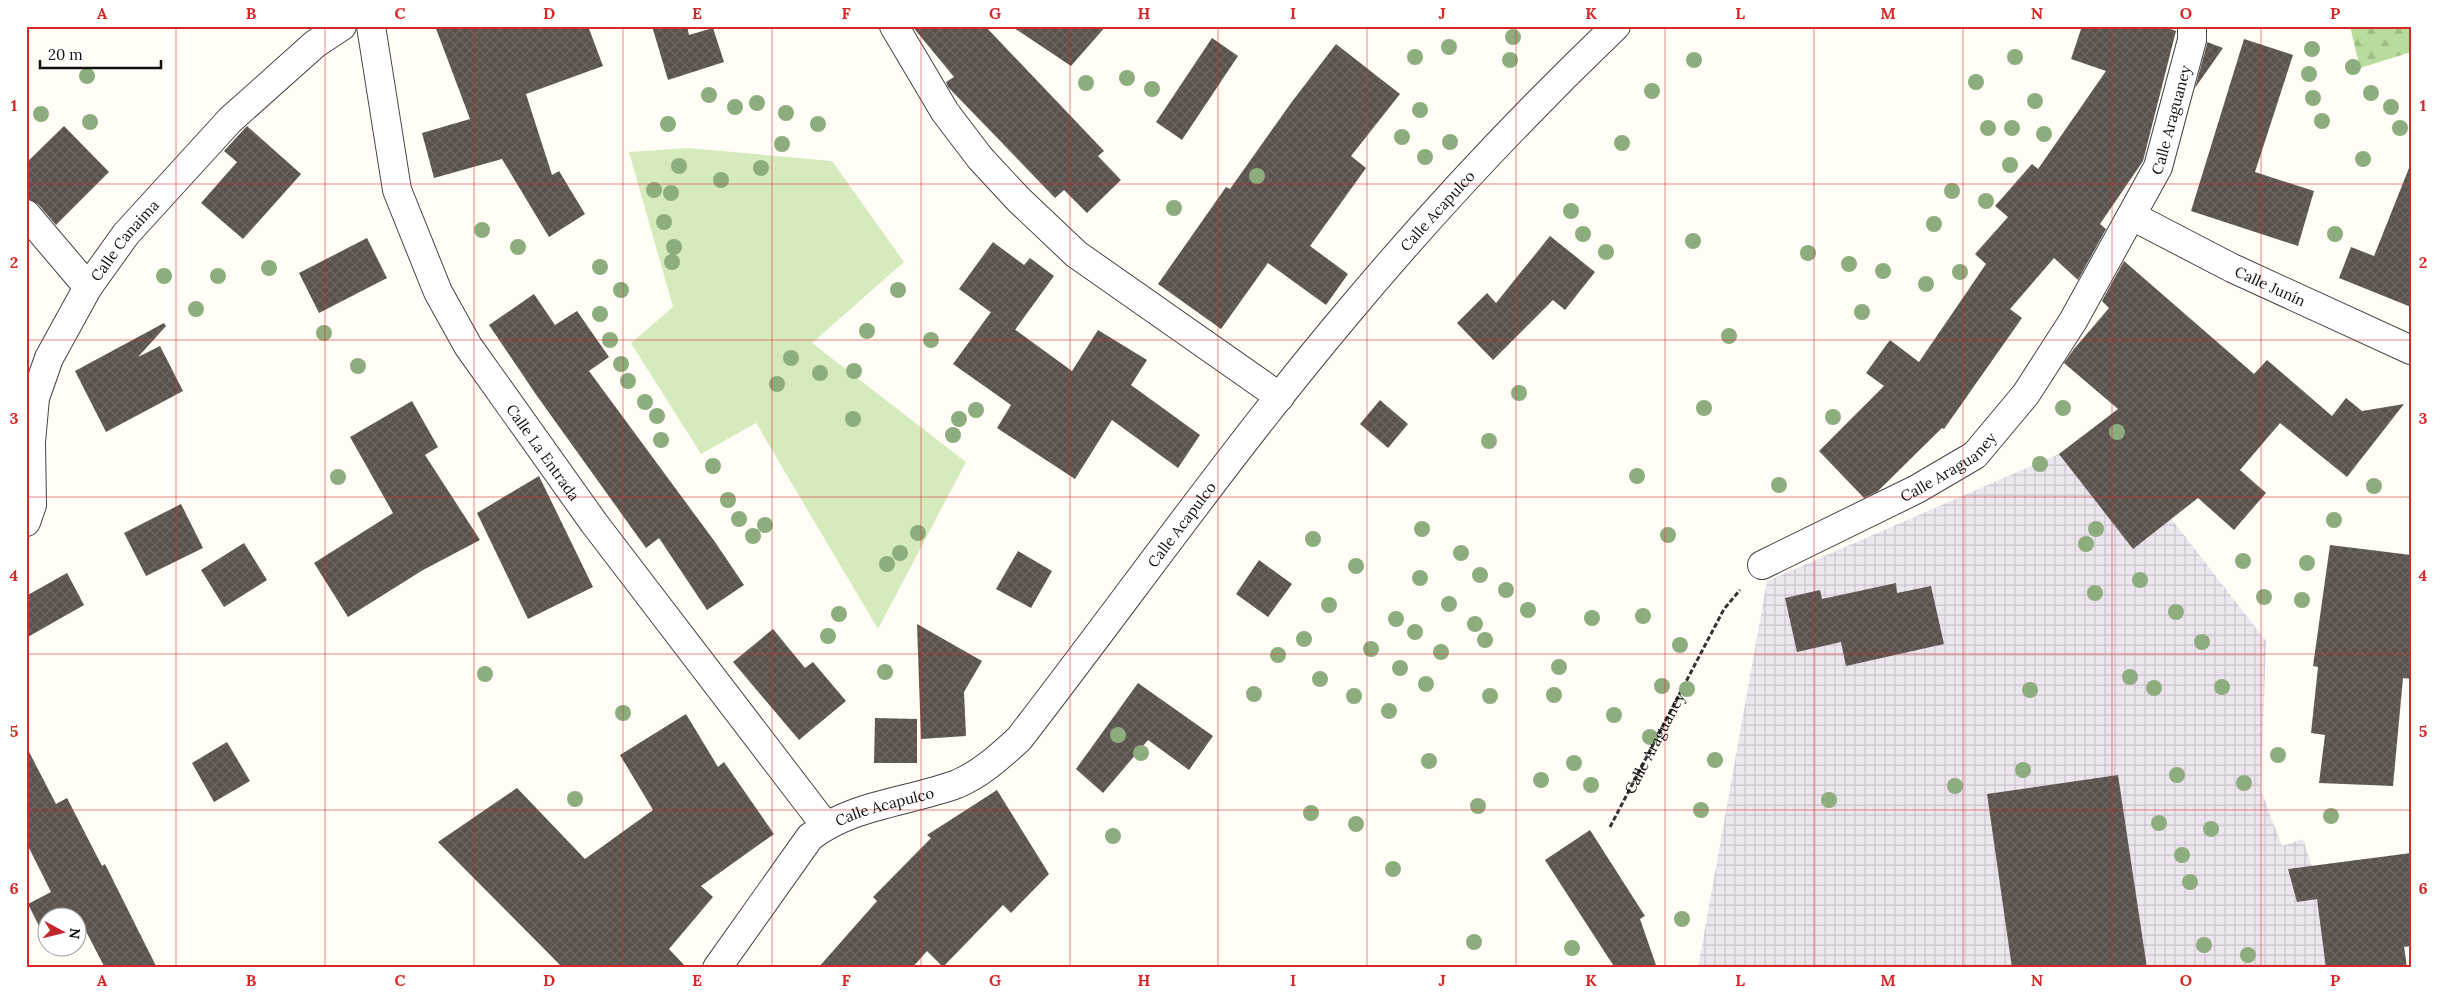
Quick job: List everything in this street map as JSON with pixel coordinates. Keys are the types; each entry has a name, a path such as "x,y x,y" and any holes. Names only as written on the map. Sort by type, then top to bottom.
{"street":[{"name":"Calle Canaima","path":"26,522 32,505 31,442 35,398 49,358 88,287 126,234 230,120 315,44 342,26"},
{"name":"Calle La Entrada","path":"371,26 397,190 438,292 468,346 594,523 825,825"},
{"path":"894,26 945,112 980,158 1019,200 1076,254 1280,397"},
{"name":"Calle Acapulco","path":"717,968 810,837 825,825 900,799 958,784 991,764 1019,738 1208,488 1345,316 1488,154 1616,26"},
{"name":"Calle Araguaney","path":"1762,565 1917,489 1975,455 2026,394 2073,321 2158,167 2192,40 2192,26"},
{"path":"26,214 88,287"},
{"name":"Calle Junín","path":"2132,216 2232,268 2411,350"}],"path":[{"name":"Calle Araguaney","path":"1610,827 1724,609 1762,565"}],"shaded area":[{"path":"2098,424 2266,641 2261,790 2282,846 2303,839 2312,866 2372,858 2380,916 2400,913 2407,968 1698,968 1767,581 2059,454"}],"green space":[{"path":"2350,26 2411,26 2411,52 2360,68"},
{"path":"688,148 832,161 904,262 812,343 966,462 878,629 756,423 701,454 631,343 673,307 629,152"}],"building":[{"path":"435,26 588,26 603,66 526,94 552,175 559,171 585,214 549,237 502,159 434,178 422,133 470,119"},
{"path":"652,26 687,26 689,35 713,28 724,62 668,80"},
{"path":"912,26 985,26 1104,151 1098,156 1121,180 1087,213 1064,190 1055,198 948,87 946,82 954,77"},
{"path":"1011,26 1106,26 1071,66"},
{"path":"2082,26 2162,26 2176,31 2143,161 2100,224 2106,229 2078,280 2054,258 2010,309 2022,318 1944,429 1942,428 1878,491 1864,498 1819,451 1884,386 1866,373 1890,340 1919,362 1986,264 1975,254 2008,217 1995,206 2032,164 2038,169 2106,71 2071,59"},
{"path":"1212,38 1238,56 1182,140 1156,122"},
{"path":"2244,39 2293,55 2255,172 2314,191 2298,246 2191,211"},
{"path":"2207,42 2223,48 2195,88 2207,44"},
{"path":"1336,44 1400,94 1351,156 1366,168 1310,246 1348,274 1326,305 1268,263 1221,329 1158,284 1226,187 1230,189 1291,103"},
{"path":"64,126 109,172 56,225 38,204 26,199 26,163"},
{"path":"247,126 301,174 243,239 201,203 237,162 224,151"},
{"path":"2409,168 2411,168 2411,307 2339,278 2351,247 2374,256"},
{"path":"1550,236 1595,272 1565,310 1553,300 1493,360 1457,323 1487,293 1496,303"},
{"path":"367,238 387,278 319,313 299,273"},
{"path":"993,242 1024,265 1030,258 1054,276 1015,330 959,289"},
{"path":"2124,261 2254,374 2267,360 2332,416 2346,398 2362,411 2404,404 2347,477 2280,423 2240,470 2266,493 2234,530 2198,498 2133,549 2059,454 2118,409 2064,363 2109,308 2102,301"},
{"path":"534,294 555,325 577,311 609,357 589,371 715,542 744,585 707,610 659,538 646,548 537,396 489,325"},
{"path":"991,312 1072,371 1098,330 1147,360 1131,385 1200,435 1178,468 1112,420 1075,479 997,428 1011,405 953,364"},
{"path":"164,323 166,326 138,357 160,346 183,391 106,432 75,371"},
{"path":"1380,400 1408,424 1388,448 1360,424"},
{"path":"412,401 438,447 425,455 480,540 423,570 348,617 314,563 393,513 350,437"},
{"path":"539,476 593,587 528,619 477,513"},
{"path":"181,504 203,548 146,576 124,533"},
{"path":"244,543 267,580 224,607 201,570"},
{"path":"2330,545 2411,555 2411,679 2403,678 2393,786 2319,783 2325,735 2311,733 2318,667 2313,666"},
{"path":"1018,551 1052,571 1031,608 996,589"},
{"path":"1259,560 1292,584 1268,617 1236,594"},
{"path":"67,573 84,605 26,638 26,596"},
{"path":"1896,583 1897,593 1931,586 1944,644 1846,666 1841,642 1797,652 1785,598 1820,590 1822,599"},
{"path":"917,624 982,661 964,692 966,736 921,739"},
{"path":"773,629 805,668 813,662 846,701 799,740 733,662"},
{"path":"1138,683 1213,736 1189,770 1148,740 1103,793 1076,769"},
{"path":"686,714 718,767 724,762 774,834 701,886 713,897 669,949 687,968 563,968 438,842 517,788 585,859 653,810 620,755"},
{"path":"875,718 917,719 917,763 874,763"},
{"path":"227,742 250,781 214,802 192,763"},
{"path":"26,746 56,804 67,798 102,866 105,864 157,968 105,968 88,935 88,906 38,906 38,924 28,904 51,892 26,842"},
{"path":"2118,775 2147,968 2012,968 1987,794"},
{"path":"997,790 1049,874 1011,913 1003,905 943,967 927,951 912,968 818,968 877,901 873,897 931,838 927,835"},
{"path":"1590,830 1645,916 1640,919 1657,968 1615,968 1545,860"},
{"path":"2411,853 2411,946 2404,947 2407,968 2326,968 2317,899 2297,902 2288,869"}]}
